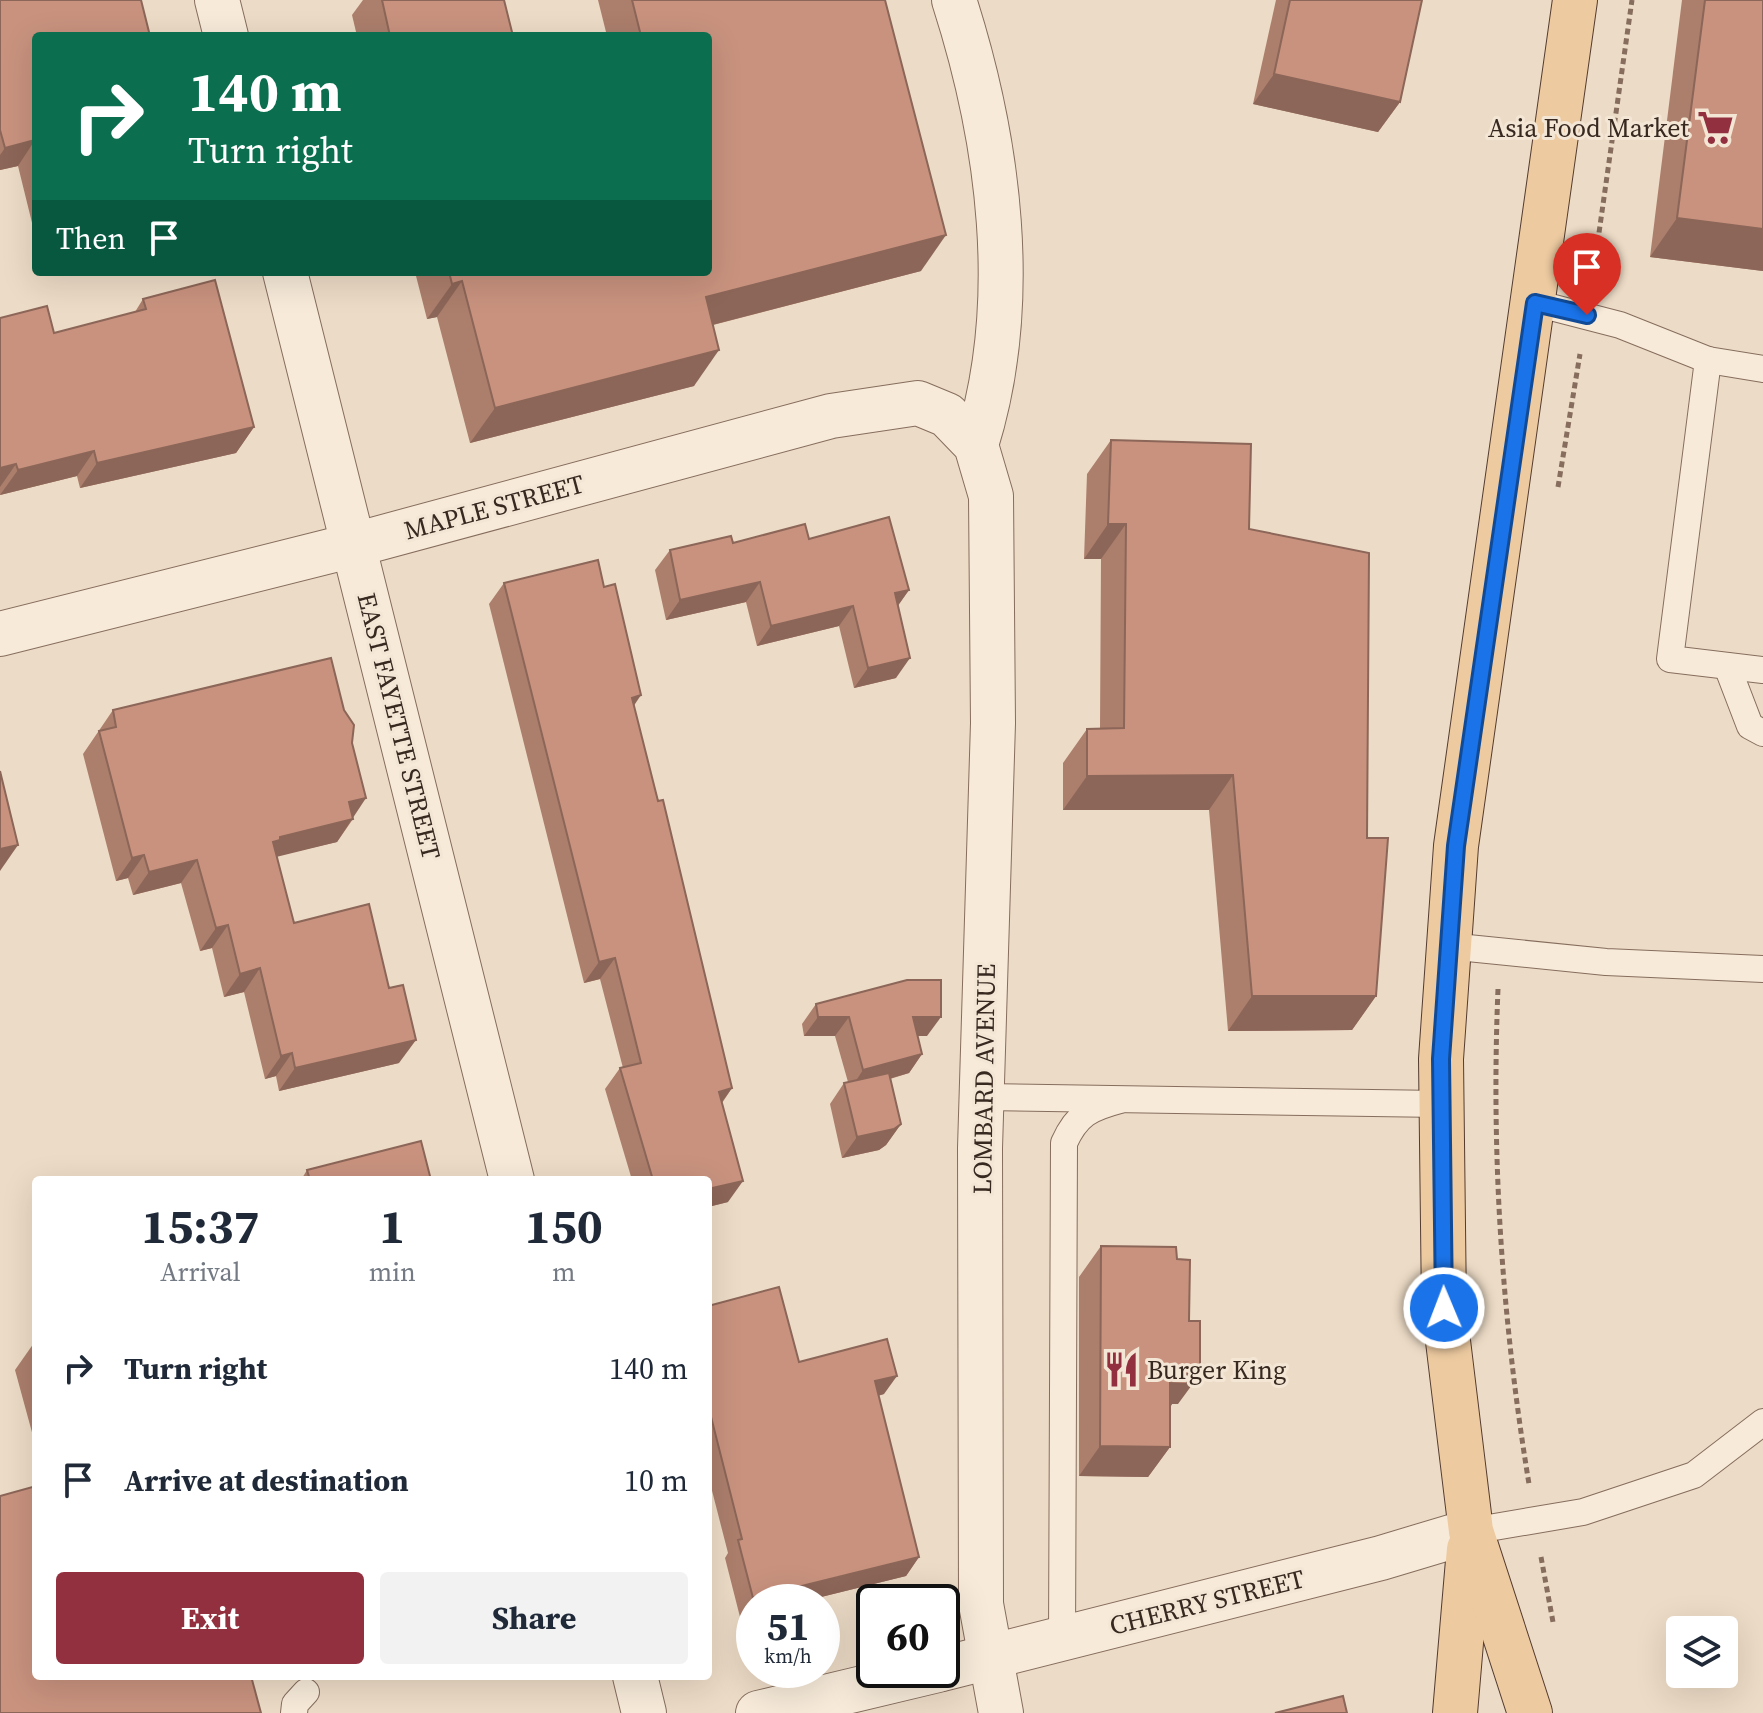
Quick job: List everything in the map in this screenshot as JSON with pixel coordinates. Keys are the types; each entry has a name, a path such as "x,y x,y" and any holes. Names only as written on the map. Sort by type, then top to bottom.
{"main road":[{"path":"1530,1713 1471,1531 1444,1308 1441,1104 1456,846 1535,303 1575,0"},
{"path":"1455,1713 1471,1531"}],"street":[{"path":"217,0 225,32"},
{"path":"954,0 970,49 991,149 1001,261 991,395 976,445"},
{"name":"EAST FAYETTE STREET","path":"286,276 511,1176"},
{"name":"MAPLE STREET","path":"0,634 354,545 831,416 918,403 947,415 976,445"},
{"name":"LOMBARD AVENUE","path":"976,445 991,496 993,723 982,1097 981,1588 988,1658 1001,1713"},
{"name":"CHERRY STREET","path":"960,1665 1381,1558 1471,1531"},
{"path":"636,1680 644,1713"},
{"name":"CHERRY STREET","path":"758,1713 864,1688"}],"lane":[{"path":"1535,303 1620,325 1708,360 1763,369"},
{"path":"1708,360 1670,659 1763,670"},
{"path":"1727,666 1750,726 1763,733"},
{"path":"1448,946 1606,962 1763,969"},
{"path":"982,1097 1441,1104"},
{"path":"1062,1640 1064,1143 1074,1121 1090,1108 1120,1100"},
{"path":"1471,1531 1583,1512 1694,1475 1763,1422"}],"path":[{"path":"1597,252 1632,0"},
{"path":"1495,1058 1497,1218 1515,1396"}],"building":[{"path":"0,0 141,0 149,32 32,32 32,141 5,148 0,130"},
{"path":"382,0 504,0 512,32 389,32"},
{"path":"632,0 885,0 946,235 706,297 719,350 495,408 462,281 452,284 450,276 712,276 712,32 640,32"},
{"path":"1290,0 1422,0 1400,102 1274,74"},
{"name":"Asia Food Market","path":"1705,0 1763,0 1763,229 1677,218"},
{"path":"215,280 254,427 97,463 94,451 18,470 16,464 0,468 0,318 47,306 54,333 146,309 143,299"},
{"path":"1111,440 1251,444 1249,529 1369,553 1367,838 1388,838 1376,996 1252,996 1233,775 1087,776 1087,729 1124,728 1126,524 1108,524"},
{"path":"889,517 909,590 895,593 910,658 868,668 853,606 771,626 760,582 680,600 670,550 731,536 733,543 805,524 809,539"},
{"path":"598,560 604,587 615,584 641,695 632,698 658,801 663,800 732,1088 719,1092 743,1181 712,1188 712,1176 652,1176 620,1068 641,1063 615,958 599,962 504,583"},
{"path":"331,658 344,710 354,725 352,743 366,798 349,802 353,819 280,837 280,840 273,842 294,923 369,904 389,988 403,985 416,1040 295,1068 292,1053 281,1056 260,968 240,974 228,925 216,928 197,860 149,872 144,855 132,858 99,731 116,727 113,710"},
{"path":"0,771 18,845 0,849"},
{"path":"907,980 941,980 941,1017 913,1017 922,1054 863,1070 849,1017 818,1017 816,1004"},
{"path":"889,1073 901,1124 894,1129 857,1137 844,1083"},
{"path":"421,1141 430,1176 309,1176 307,1170"},
{"name":"Burger King","path":"1101,1246 1176,1247 1177,1259 1190,1260 1189,1321 1200,1321 1200,1374 1187,1374 1187,1384 1170,1383 1170,1447 1100,1446"},
{"path":"779,1287 799,1362 887,1339 897,1376 875,1381 919,1557 810,1584 749,1584 738,1540 742,1539 712,1421 712,1305"},
{"path":"32,1487 32,1680 252,1680 261,1713 0,1713 0,1496"},
{"path":"1343,1696 1347,1713 1275,1713"}],"place":[{"name":"Asia Food Market","path":"1715,128"},
{"name":"Burger King","path":"1121,1370"}],"route":[{"path":"1444,1308 1441,1059 1456,846 1535,303 1587,315"}]}
